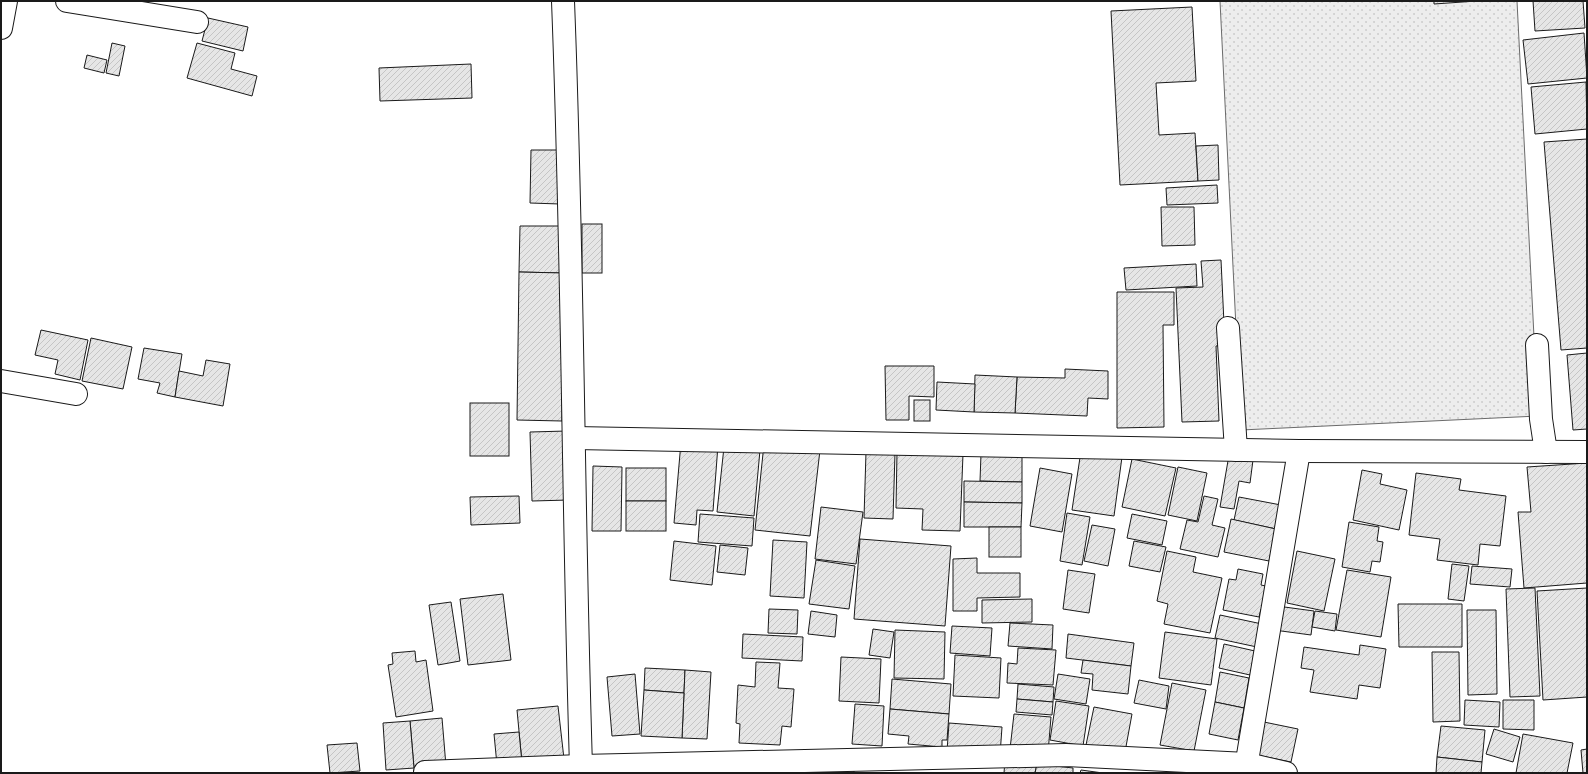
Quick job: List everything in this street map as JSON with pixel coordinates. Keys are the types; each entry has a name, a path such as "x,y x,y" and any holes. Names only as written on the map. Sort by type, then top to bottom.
{"street":[{"path":"1,28 6,1"},
{"path":"67,1 197,22"},
{"path":"563,1 569,148 575,438 577,653 582,769"},
{"path":"1228,328 1236,450"},
{"path":"1537,345 1541,419 1546,452"},
{"path":"1,381 76,394"},
{"path":"575,438 1299,451 1587,452"},
{"path":"1246,769 1299,451"},
{"path":"425,772 1066,755 1286,773"}],"shaded area":[{"path":"1220,1 1517,1 1538,416 1241,430"}],"building":[{"path":"1434,1 1477,1 1434,4"},
{"path":"1533,1 1583,1 1585,28 1535,31"},
{"path":"1192,7 1196,81 1156,83 1159,135 1195,133 1198,181 1120,185 1111,11"},
{"path":"208,18 248,27 243,51 202,41"},
{"path":"1584,33 1587,78 1528,84 1523,40"},
{"path":"112,43 125,46 119,76 106,73"},
{"path":"197,43 235,53 231,69 257,76 252,96 187,78"},
{"path":"87,55 107,60 104,73 84,68"},
{"path":"471,64 472,98 380,101 379,68"},
{"path":"1586,82 1587,129 1535,134 1531,87"},
{"path":"1587,139 1587,348 1561,350 1544,142"},
{"path":"1218,145 1219,180 1198,181 1196,146"},
{"path":"531,150 561,150 560,204 530,203"},
{"path":"1217,185 1218,203 1167,205 1166,188"},
{"path":"1161,207 1194,207 1195,245 1162,246"},
{"path":"582,224 602,224 602,273 582,273"},
{"path":"520,226 565,226 564,273 519,272"},
{"path":"1221,260 1225,345 1216,346 1219,421 1182,422 1176,288 1203,287 1201,261"},
{"path":"1196,264 1197,286 1126,290 1124,268"},
{"path":"519,272 564,273 562,421 517,420"},
{"path":"1117,292 1174,292 1174,325 1163,325 1164,427 1117,428"},
{"path":"41,330 88,340 80,380 55,374 58,360 35,355"},
{"path":"91,338 132,347 123,389 82,381"},
{"path":"144,348 182,354 175,397 157,393 160,383 138,379"},
{"path":"1587,353 1587,429 1573,430 1567,355"},
{"path":"206,360 230,364 223,406 175,397 179,371 203,376"},
{"path":"885,366 934,366 934,397 909,396 909,420 886,420"},
{"path":"1065,369 1108,371 1108,399 1088,398 1087,416 1015,413 1017,377 1065,378"},
{"path":"975,375 1017,377 1015,413 974,412"},
{"path":"937,382 975,384 974,412 936,410"},
{"path":"914,400 930,400 930,421 914,421"},
{"path":"470,403 509,403 509,456 470,456"},
{"path":"567,431 569,500 532,501 530,432"},
{"path":"681,442 718,445 713,511 697,510 696,525 674,523"},
{"path":"764,444 820,450 810,536 755,530"},
{"path":"724,447 760,450 754,516 717,512"},
{"path":"1081,451 1122,457 1114,516 1072,510"},
{"path":"866,452 895,453 893,519 864,518"},
{"path":"897,452 963,454 960,531 922,530 923,509 896,508"},
{"path":"981,454 1022,455 1022,482 980,481"},
{"path":"1229,455 1253,460 1250,483 1239,481 1234,509 1220,507"},
{"path":"1132,459 1176,468 1165,516 1122,507"},
{"path":"1587,463 1587,583 1524,588 1518,512 1531,512 1527,467"},
{"path":"593,466 622,467 621,531 592,531"},
{"path":"1178,467 1207,473 1197,521 1168,515"},
{"path":"626,468 666,468 666,501 626,501"},
{"path":"1040,468 1072,474 1062,532 1030,526"},
{"path":"1362,470 1382,474 1380,484 1407,490 1399,530 1353,520"},
{"path":"1416,473 1461,479 1459,490 1506,496 1500,546 1480,544 1478,565 1437,560 1440,539 1409,535"},
{"path":"964,481 1022,482 1022,503 964,502"},
{"path":"519,496 520,523 471,525 470,497"},
{"path":"1204,496 1218,499 1212,525 1225,528 1218,557 1180,549 1187,520 1198,522"},
{"path":"1239,497 1281,505 1276,529 1234,520"},
{"path":"626,501 666,501 666,531 626,531"},
{"path":"964,502 1022,503 1021,527 964,527"},
{"path":"821,507 863,512 856,564 815,559"},
{"path":"1067,513 1090,517 1082,565 1060,561"},
{"path":"700,514 754,518 752,546 698,542"},
{"path":"1132,514 1167,521 1162,545 1127,538"},
{"path":"1231,519 1276,529 1269,561 1224,552"},
{"path":"1349,522 1379,527 1377,541 1383,542 1380,562 1372,561 1370,572 1342,567"},
{"path":"1092,525 1115,529 1108,566 1084,561"},
{"path":"989,527 1021,527 1021,557 989,557"},
{"path":"860,539 951,546 945,626 854,619"},
{"path":"773,540 807,542 804,598 770,596"},
{"path":"674,541 716,546 712,585 670,580"},
{"path":"1134,541 1166,547 1160,572 1129,566"},
{"path":"720,545 748,548 745,575 717,572"},
{"path":"1167,551 1196,557 1193,572 1222,578 1210,633 1164,624 1168,604 1157,601"},
{"path":"1297,551 1335,559 1324,611 1287,603"},
{"path":"977,558 977,573 1020,573 1020,597 977,598 977,611 953,611 953,559"},
{"path":"816,560 855,566 849,609 809,604"},
{"path":"1452,564 1469,566 1464,601 1448,599"},
{"path":"1472,566 1512,569 1510,587 1470,584"},
{"path":"1238,569 1263,574 1261,585 1270,587 1265,610 1261,609 1259,617 1223,610 1229,579 1236,580"},
{"path":"1068,570 1095,574 1089,613 1063,609"},
{"path":"1347,570 1391,577 1381,637 1336,630"},
{"path":"1535,588 1540,696 1510,697 1506,589"},
{"path":"1587,588 1587,697 1543,700 1537,591"},
{"path":"503,594 511,660 468,665 460,599"},
{"path":"1032,599 1032,622 982,623 982,600"},
{"path":"451,602 460,661 438,665 429,605"},
{"path":"1398,604 1462,604 1462,647 1399,647"},
{"path":"1277,606 1314,611 1311,635 1274,630"},
{"path":"769,609 798,610 797,634 768,633"},
{"path":"1467,610 1496,610 1497,694 1468,695"},
{"path":"811,611 837,615 835,637 808,634"},
{"path":"1315,611 1337,614 1335,631 1312,627"},
{"path":"1220,615 1262,624 1257,647 1215,638"},
{"path":"1010,623 1053,625 1052,649 1008,646"},
{"path":"952,626 992,628 990,656 950,653"},
{"path":"873,629 894,632 890,658 869,655"},
{"path":"895,630 945,632 944,679 894,678"},
{"path":"1165,632 1217,639 1211,685 1159,678"},
{"path":"743,634 803,637 802,661 742,658"},
{"path":"1068,634 1134,643 1131,666 1066,658"},
{"path":"1224,644 1255,651 1250,675 1219,668"},
{"path":"1360,645 1386,649 1380,688 1359,685 1357,699 1310,692 1314,670 1301,668 1304,647 1359,655"},
{"path":"1018,648 1056,650 1053,685 1007,683 1008,663 1017,664"},
{"path":"415,651 416,662 426,660 433,711 396,717 388,665 393,664 392,653"},
{"path":"1432,652 1459,652 1460,721 1433,722"},
{"path":"955,655 1001,658 999,698 953,696"},
{"path":"841,657 881,659 879,703 839,701"},
{"path":"1083,660 1131,666 1128,694 1092,690 1093,674 1081,673"},
{"path":"756,662 780,663 778,688 794,689 791,727 782,726 780,745 739,743 740,724 736,723 738,685 755,687"},
{"path":"645,668 685,670 684,693 644,690"},
{"path":"685,670 711,672 707,739 682,738"},
{"path":"1220,672 1249,678 1244,708 1215,702"},
{"path":"635,674 640,734 612,736 607,677"},
{"path":"1058,674 1090,679 1086,704 1054,699"},
{"path":"892,679 951,684 949,714 890,709"},
{"path":"1139,680 1169,686 1166,709 1134,703"},
{"path":"1172,683 1206,690 1194,751 1160,745"},
{"path":"1018,684 1054,687 1053,702 1017,699"},
{"path":"644,690 684,693 682,738 641,736"},
{"path":"1017,699 1053,702 1052,715 1016,712"},
{"path":"1465,700 1500,702 1499,727 1464,725"},
{"path":"1503,700 1534,700 1534,730 1503,729"},
{"path":"1056,701 1089,706 1083,746 1050,740"},
{"path":"1215,702 1244,708 1238,740 1209,734"},
{"path":"855,704 884,706 882,746 852,744"},
{"path":"558,706 564,759 522,763 517,710"},
{"path":"1094,707 1132,714 1125,752 1086,745"},
{"path":"890,709 949,714 947,740 942,740 942,747 908,744 909,736 888,734"},
{"path":"1014,714 1051,717 1048,753 1010,749"},
{"path":"442,718 446,766 414,768 410,721"},
{"path":"410,721 414,768 386,770 383,723"},
{"path":"1259,721 1298,729 1291,762 1252,754"},
{"path":"949,723 1002,727 1000,755 947,751"},
{"path":"1441,726 1485,730 1482,762 1437,757"},
{"path":"1494,729 1520,737 1513,762 1486,754"},
{"path":"519,732 522,763 497,765 494,734"},
{"path":"1523,734 1573,743 1567,773 1516,773"},
{"path":"357,743 360,771 330,773 327,745"},
{"path":"1587,749 1587,773 1583,773 1581,750"},
{"path":"1437,757 1482,762 1481,773 1436,773"},
{"path":"1005,760 1037,764 1035,773 1004,773"},
{"path":"1037,764 1073,768 1073,773 1035,773"},
{"path":"819,769 854,771 854,773 819,773"},
{"path":"1081,770 1103,773 1080,773"}]}
